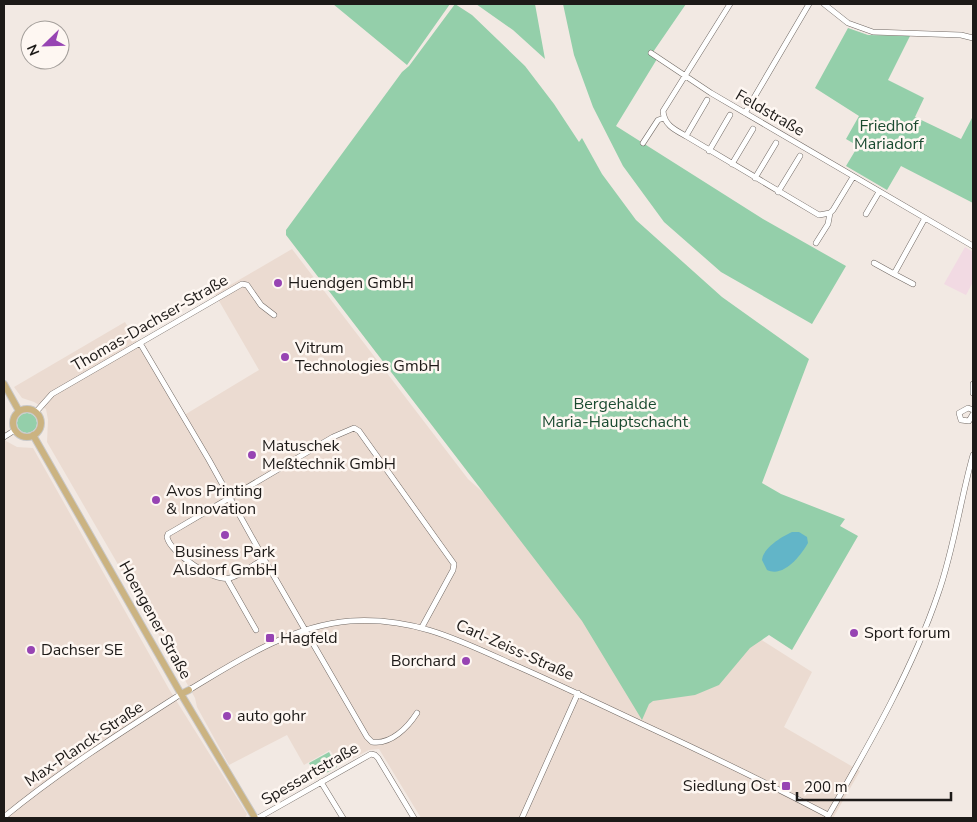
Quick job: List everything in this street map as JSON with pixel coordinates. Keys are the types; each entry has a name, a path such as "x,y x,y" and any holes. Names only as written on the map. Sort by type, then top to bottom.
{"main road":[{"path":"4,384 20,411"},
{"path":"25,409 36,412 41,424 37,432 33,435 23,436 15,430 14,420 20,411 25,409"},
{"name":"Hoengener Straße","path":"33,435 181,694 256,818"},
{"name":"Carl-Zeiss-Straße","path":"181,694 189,690"}],"street":[{"path":"730,4 663,111 664,118 670,127 813,213 818,215 830,213"},
{"path":"745,113 808,4"},
{"path":"824,4 848,23 873,32 961,35 973,38"},
{"name":"Feldstraße","path":"651,53 745,113 973,246"},
{"path":"686,136 707,100"},
{"path":"709,151 730,115"},
{"path":"643,143 655,123 664,118"},
{"path":"732,164 753,129"},
{"path":"755,178 776,143"},
{"path":"778,192 800,156"},
{"path":"816,244 828,224 830,213 853,177"},
{"path":"866,214 879,192"},
{"path":"894,274 925,218"},
{"path":"874,263 913,284"},
{"name":"Thomas-Dachser-Straße","path":"36,412 52,394 244,284 248,285 260,305 274,315"},
{"path":"140,343 362,729 372,742 385,742 403,730 417,713"},
{"path":"973,384 973,393"},
{"path":"973,410 968,408 959,413 965,422 969,422 973,414"},
{"path":"256,630 227,579 202,570 185,560 170,545 167,538 168,534 345,431 354,428 359,432 454,564 454,570 422,627"},
{"path":"4,437 15,430"},
{"path":"828,817 888,705 932,610 948,562 973,455"},
{"path":"227,579 264,559"},
{"name":"Carl-Zeiss-Straße","path":"189,690 272,642 306,630 348,621 364,620 402,623 422,627 464,642 578,693 761,780 828,817"},
{"path":"522,818 578,693"},
{"name":"Max-Planck-Straße","path":"4,817 97,747 181,694"},
{"name":"Spessartstraße","path":"256,818 371,754 375,754 414,818"},
{"path":"321,782 343,818"}],"shaded area":[{"path":"965,247 973,252 973,282 966,295 944,284"},
{"path":"292,249 468,479 495,503 752,634 812,672 784,727 860,771 833,818 421,818 379,749 369,750 340,765 330,750 304,765 287,735 229,765 197,707 195,698 181,673 47,442 48,420 46,409 22,398 14,387 125,322 181,417 259,370 215,294"},
{"path":"4,436 6,441 17,447 33,448 169,689 247,814 245,818 4,818"}],"green space":[{"path":"333,4 450,4 407,65"},
{"name":"Bergehalde Maria-Hauptschacht","path":"455,4 472,15 525,66 554,104 579,142 582,138 602,174 636,220 722,297 809,359 762,483 781,494 845,519 840,526 858,536 792,650 769,635 750,648 719,685 695,695 653,701 649,704 642,720 582,621 286,235 286,230 402,72 409,66"},
{"path":"476,4 535,4 545,59 513,30"},
{"path":"563,4 686,4 651,55 657,59 616,126 763,219 846,266 812,324 721,272 664,222 623,166 593,107 574,55"},
{"name":"Friedhof Mariadorf","path":"848,28 868,35 910,36 888,80 924,98 915,117 961,139 973,116 973,203 901,166 887,190 846,166 858,146 846,139 859,116 815,88"},
{"path":"27,413 34,416 37,423 34,430 27,433 20,430 17,423 20,416"},
{"path":"329,752 337,767 317,778 309,763"}],"water":[{"path":"792,532 799,532 807,537 808,543 805,548 786,568 773,572 767,570 762,560 766,551 778,540"}],"place":[{"name":"Huendgen GmbH","path":"278,283"},
{"name":"Vitrum Technologies GmbH","path":"285,357"},
{"name":"Matuschek Meßtechnik GmbH","path":"252,455"},
{"name":"Avos Printing & Innovation","path":"156,500"},
{"name":"Business Park Alsdorf GmbH","path":"225,535"},
{"name":"Sport forum","path":"854,633"},
{"name":"Hagfeld","path":"270,638"},
{"name":"Dachser SE","path":"31,650"},
{"name":"Borchard","path":"466,661"},
{"name":"auto gohr","path":"227,716"},
{"name":"Siedlung Ost","path":"786,786"}]}
